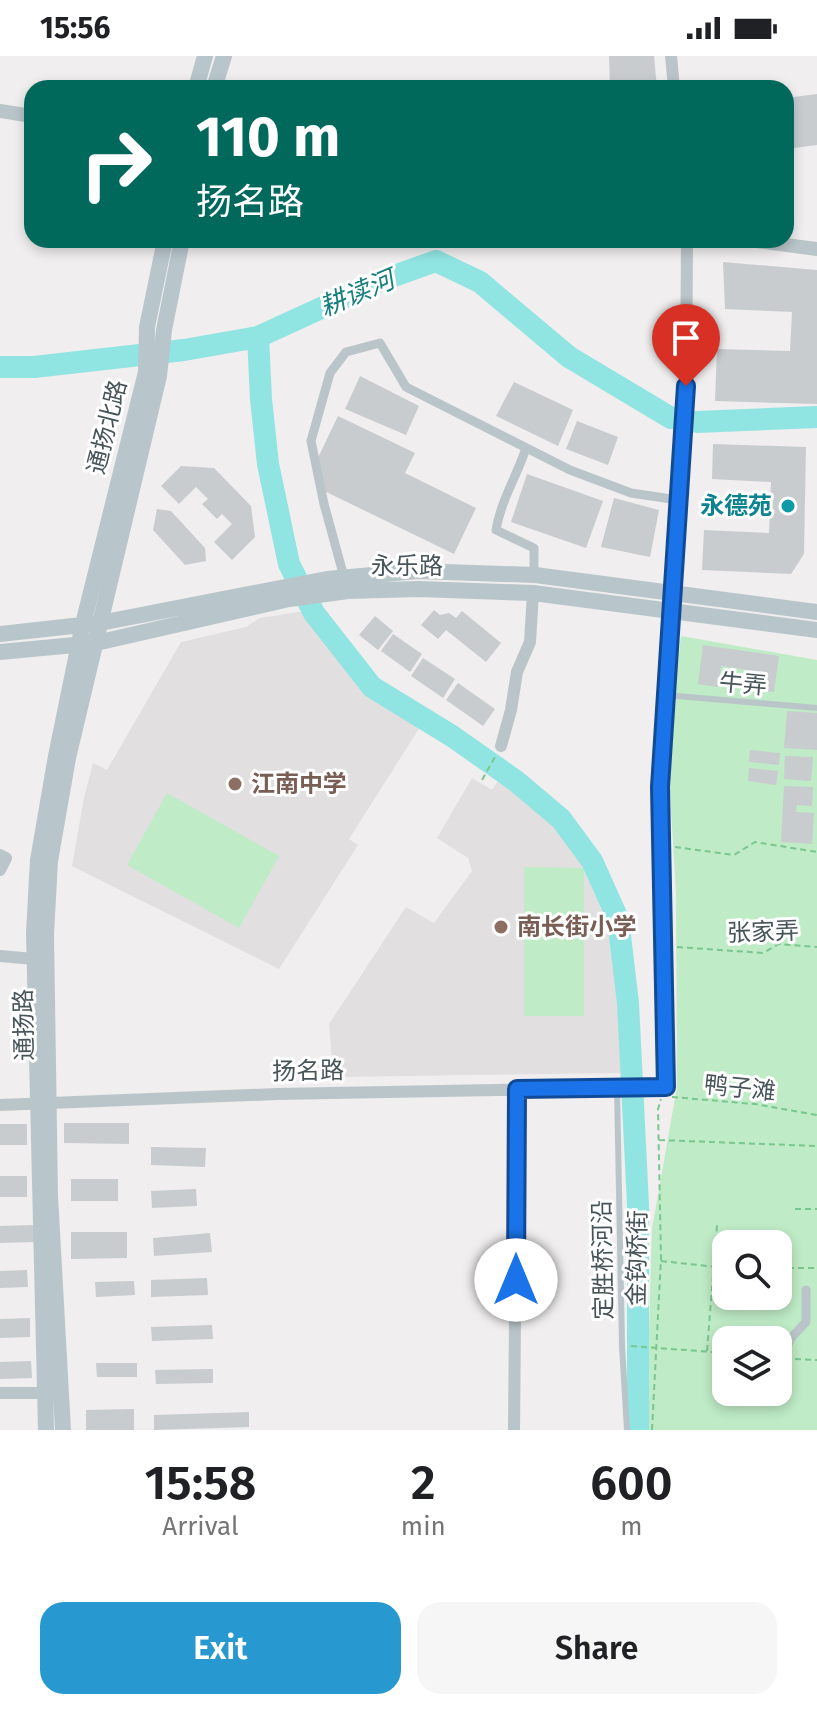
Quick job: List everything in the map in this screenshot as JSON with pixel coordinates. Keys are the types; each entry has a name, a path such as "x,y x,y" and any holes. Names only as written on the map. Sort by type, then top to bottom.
{"main road":[{"path":"198,80 205,56"},
{"path":"216,80 224,56"},
{"name":"通扬北路","path":"91,624 152,374 164,248"},
{"name":"通扬北路","path":"155,328 180,248"},
{"name":"永乐路","path":"0,634 91,624 418,571 535,575 817,630"},
{"name":"永乐路","path":"334,583 817,612"},
{"name":"永乐路","path":"0,652 96,643 295,591"},
{"name":"通扬路","path":"46,1430 38,1196 44,1104 50,861 68,758 96,643 91,624"},
{"name":"通扬路","path":"63,1430 34,959 38,860 78,645 91,624"}],"street":[{"path":"671,56 673,80"},
{"path":"0,111 24,115"},
{"path":"794,246 817,249"},
{"path":"659,1087 663,946 660,787 686,386 687,248"},
{"path":"334,583 324,504 311,441 330,373 346,352 380,343 406,387 570,470 631,493 678,500"},
{"path":"501,746 517,672 530,642 535,575 534,548 496,530 500,506 516,478 526,448"},
{"path":"0,855 6,858 0,870"},
{"path":"0,956 34,959"},
{"name":"扬名路","path":"0,1105 277,1094 659,1087"},
{"path":"514,1430 517,1089"},
{"path":"792,1337 806,1322 806,1290"},
{"path":"0,1393 45,1393"}],"lane":[{"name":"牛弄","path":"665,695 817,708"},
{"name":"定胜桥河沿","path":"617,1088 622,1346 627,1430"}],"path":[{"path":"482,780 501,746"},
{"path":"661,846 734,855 755,842 817,852"},
{"name":"张家弄","path":"663,946 763,953 779,944 817,947"},
{"name":"鸭子滩","path":"659,1087 672,1098 755,1104 817,1115"},
{"name":"金钩桥街","path":"652,1430 661,1261 659,1087"},
{"path":"659,1140 817,1146"},
{"path":"795,1209 817,1209"},
{"path":"717,1225 717,1230"},
{"path":"661,1261 712,1268"},
{"path":"792,1268 817,1268"},
{"path":"707,1351 712,1299"},
{"path":"622,1346 712,1352"},
{"path":"792,1359 817,1360"}],"shaded area":[{"name":"江南中学","path":"311,610 329,645 361,683 420,727 349,839 358,845 279,969 72,866 93,763 107,770 181,642 246,627 260,618"},
{"name":"南长街小学","path":"472,778 492,790 500,778 548,820 578,856 611,931 623,1073 338,1077 332,1059 329,1024 406,907 434,923 472,871 468,858 437,838"}],"green space":[{"path":"681,636 817,660 817,1430 646,1430 652,1229 677,1087 676,892 670,793 673,701"},
{"path":"167,793 279,856 239,928 127,865"},
{"path":"524,867 584,868 584,1016 524,1016"}],"building":[{"path":"609,56 654,56 656,80 610,80"},
{"path":"817,94 817,145 794,148 794,97"},
{"path":"723,262 817,270 817,404 715,401 717,349 790,351 792,312 725,309"},
{"path":"360,376 419,406 406,435 345,409"},
{"path":"514,382 573,410 558,446 496,416"},
{"path":"338,416 415,453 405,473 476,508 454,554 318,488 315,464"},
{"path":"577,421 618,437 608,465 566,449"},
{"name":"永德苑","path":"713,444 806,447 804,554 791,574 702,570 704,530 769,533 771,482 712,479"},
{"path":"181,466 214,468 251,506 255,537 232,560 214,542 232,524 222,514 217,519 202,504 208,499 196,487 179,504 161,486"},
{"path":"527,474 603,501 586,548 511,522"},
{"path":"614,498 659,510 650,557 601,547"},
{"path":"157,509 171,511 205,548 206,561 185,565 153,530"},
{"path":"434,610 440,615 449,613 456,618 462,611 501,643 486,662 446,630 438,639 421,625"},
{"path":"375,616 393,631 378,650 359,635"},
{"path":"393,634 422,654 410,672 381,651"},
{"path":"703,645 779,656 774,692 757,690 760,672 721,666 718,687 698,684"},
{"path":"423,658 455,679 443,698 411,676"},
{"path":"458,683 495,709 483,726 446,700"},
{"path":"787,711 817,713 817,750 784,748"},
{"path":"750,750 780,753 779,765 749,762"},
{"path":"785,756 813,757 811,781 784,779"},
{"path":"749,768 778,771 776,785 748,781"},
{"path":"784,786 813,787 812,806 797,805 796,812 814,813 812,844 781,842"},
{"path":"64,1123 129,1123 129,1144 64,1143"},
{"path":"0,1124 27,1124 27,1145 0,1145"},
{"path":"151,1147 206,1148 205,1167 151,1165"},
{"path":"0,1176 27,1176 27,1197 0,1197"},
{"path":"71,1179 118,1179 118,1201 71,1201"},
{"path":"196,1189 197,1206 152,1208 151,1191"},
{"path":"35,1225 35,1242 0,1243 0,1226"},
{"path":"71,1232 127,1232 127,1258 71,1259"},
{"path":"210,1233 212,1252 154,1256 153,1238"},
{"path":"27,1270 28,1287 0,1288 0,1271"},
{"path":"207,1278 208,1295 151,1297 151,1280"},
{"path":"134,1281 135,1295 96,1297 95,1282"},
{"path":"30,1318 30,1337 0,1338 0,1319"},
{"path":"212,1325 213,1339 152,1341 151,1327"},
{"path":"31,1361 32,1378 0,1379 0,1362"},
{"path":"96,1363 137,1363 137,1377 97,1377"},
{"path":"213,1369 213,1383 156,1384 155,1370"},
{"path":"134,1409 134,1430 86,1430 86,1410"},
{"path":"249,1412 249,1427 154,1430 154,1415"}],"waterway":[{"name":"耕读河","path":"0,367 34,367 184,350 258,337 380,281 436,261 480,282 569,357 671,418"},
{"path":"258,337 268,464 289,564 314,613 372,687 452,736 516,781 561,819 592,861 618,919 628,1003 638,1205 638,1430"},
{"path":"697,422 817,417"}],"place":[{"name":"永德苑","path":"788,506"},
{"name":"江南中学","path":"235,784"},
{"name":"南长街小学","path":"501,927"}],"route":[{"path":"516,1280 517,1089 666,1087 660,787 686,386"}]}
